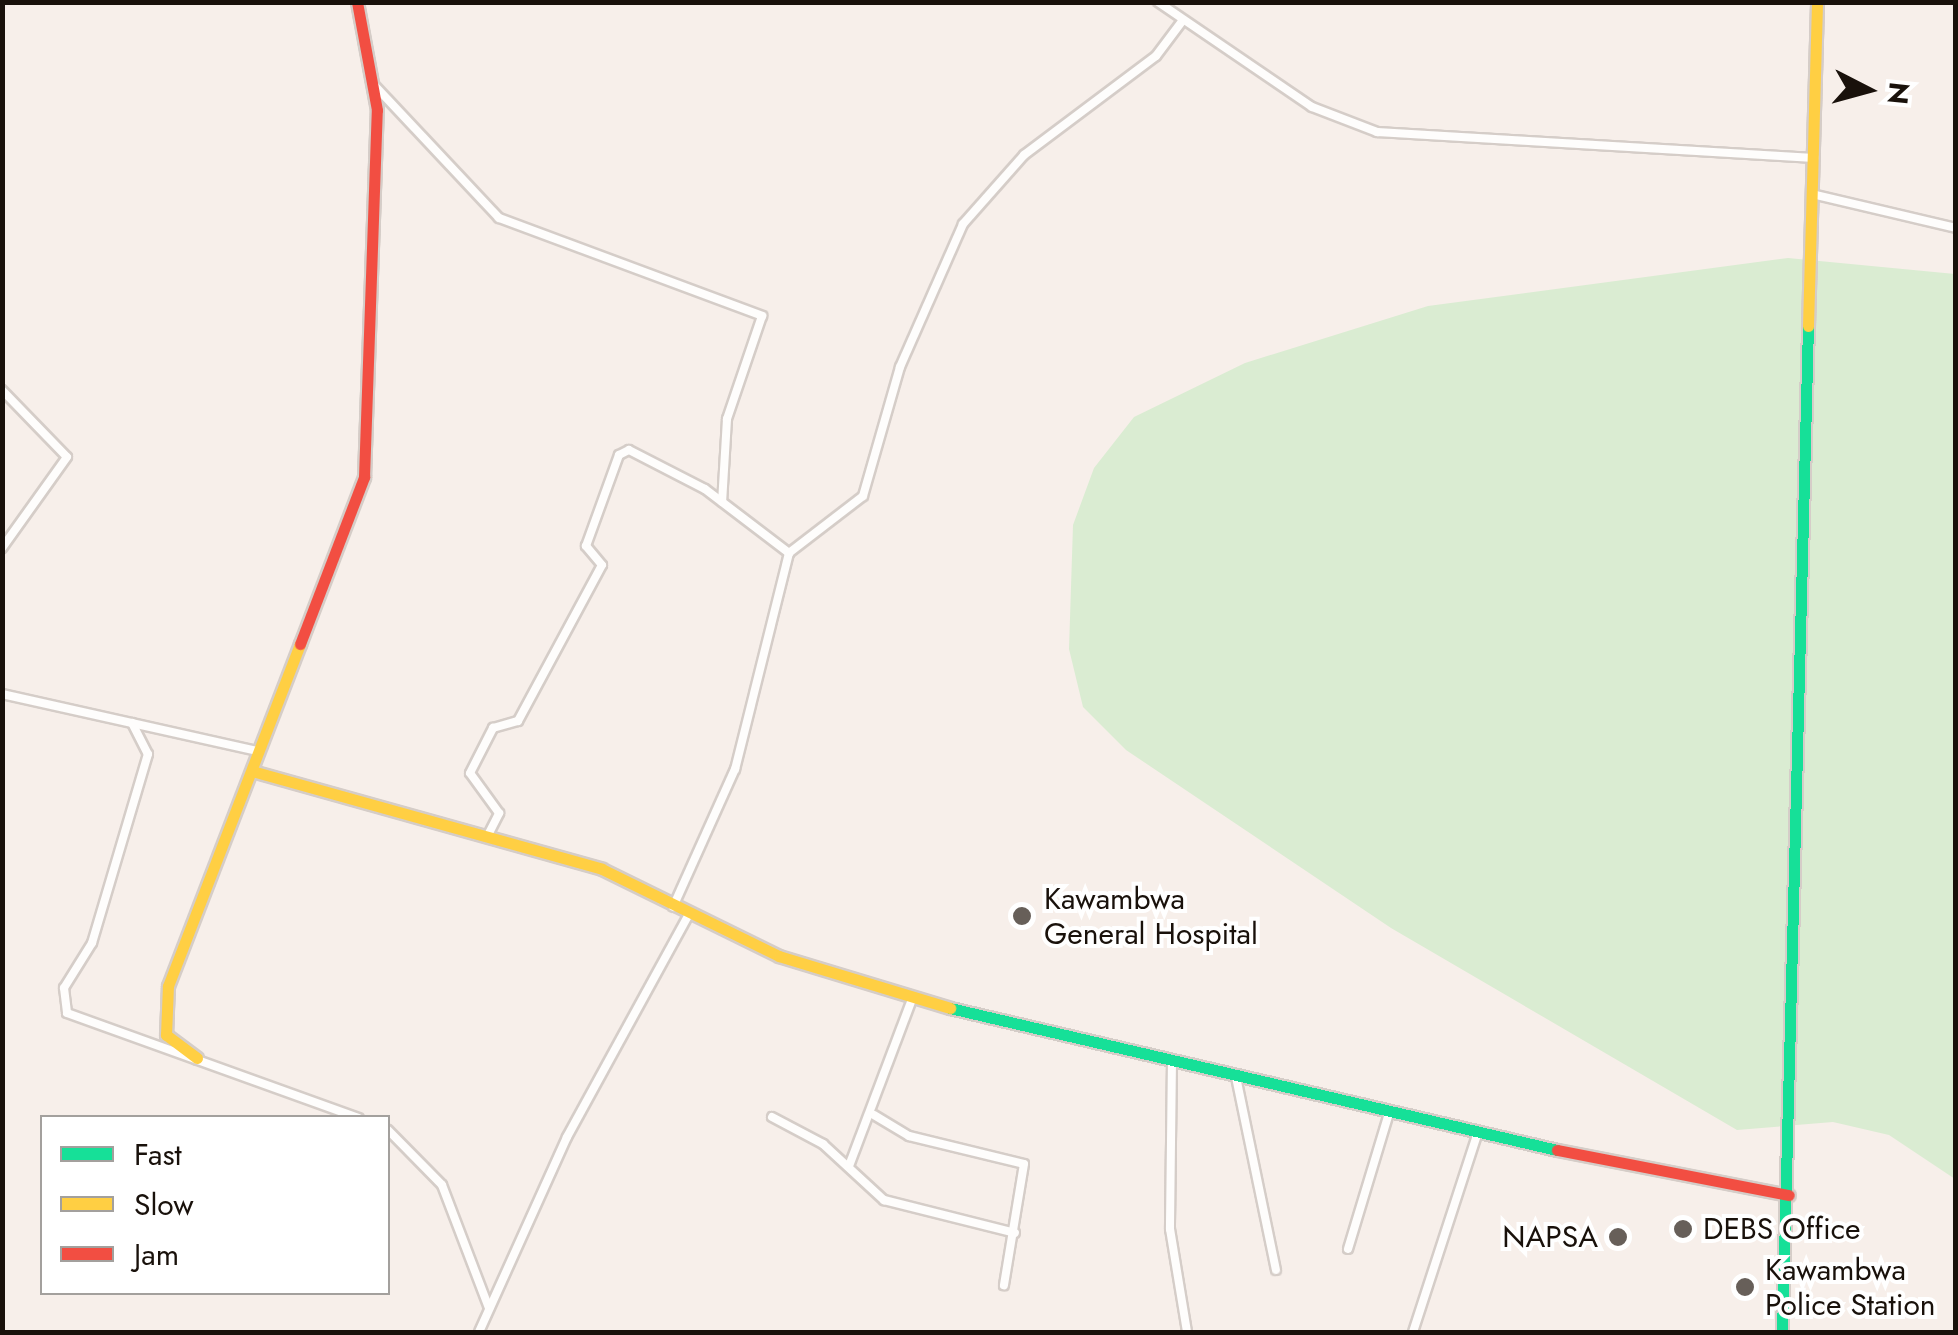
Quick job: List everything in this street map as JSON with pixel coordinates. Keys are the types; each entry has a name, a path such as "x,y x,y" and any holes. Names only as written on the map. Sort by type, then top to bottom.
{"street":[{"path":"197,1058 166,1035 163,1006 364,477 375,86 358,2"},
{"path":"1158,2 1312,107 1377,132 1814,158"},
{"path":"1782,1332 1789,1195 1817,2"},
{"path":"672,907 735,769 789,554 863,496 900,367 964,224 1024,155 1156,56 1183,20"},
{"path":"375,86 499,218 762,316 727,419 722,502"},
{"path":"1812,194 1956,228"},
{"path":"2,390 67,457 2,548"},
{"path":"487,837 499,812 470,774 492,728 518,722 602,565 586,546 621,450 722,502 789,554"},
{"path":"2,694 257,751"},
{"path":"132,723 148,754 64,1006 110,1033 197,1058 351,1115"},
{"path":"252,771 602,869 688,916 912,999 1390,1110 1477,1135 1789,1195"},
{"path":"479,1332 568,1136 688,916"},
{"path":"849,1166 874,1115 912,999"},
{"path":"1172,1060 1170,1230 1186,1332"},
{"path":"1236,1073 1276,1270"},
{"path":"1348,1249 1390,1110"},
{"path":"874,1115 918,1139 1024,1164 1004,1284"},
{"path":"772,1116 849,1166 884,1200 1014,1233"},
{"path":"390,1132 442,1185 489,1309"},
{"path":"1414,1332 1477,1135"}],"green space":[{"path":"1788,258 1955,274 1955,1179 1889,1135 1833,1122 1737,1130 1391,928 1126,750 1083,707 1069,649 1073,525 1094,468 1134,417 1245,363 1428,306"}],"traffic: fast":[{"path":"1782,1332 1808,326"},
{"path":"950,1008 1557,1150"}],"traffic: slow":[{"path":"1808,326 1817,2"},
{"path":"197,1058 166,1035 168,986 300,644"},
{"path":"252,771 602,869 779,956 950,1008"}],"traffic: jam":[{"path":"300,644 364,477 377,110 357,2"},
{"path":"1557,1150 1789,1195"}],"place":[{"name":"Kawambwa General Hospital","path":"1022,916"},
{"name":"DEBS Office","path":"1683,1229"},
{"name":"NAPSA","path":"1618,1237"},
{"name":"Kawambwa Police Station","path":"1745,1287"}]}
